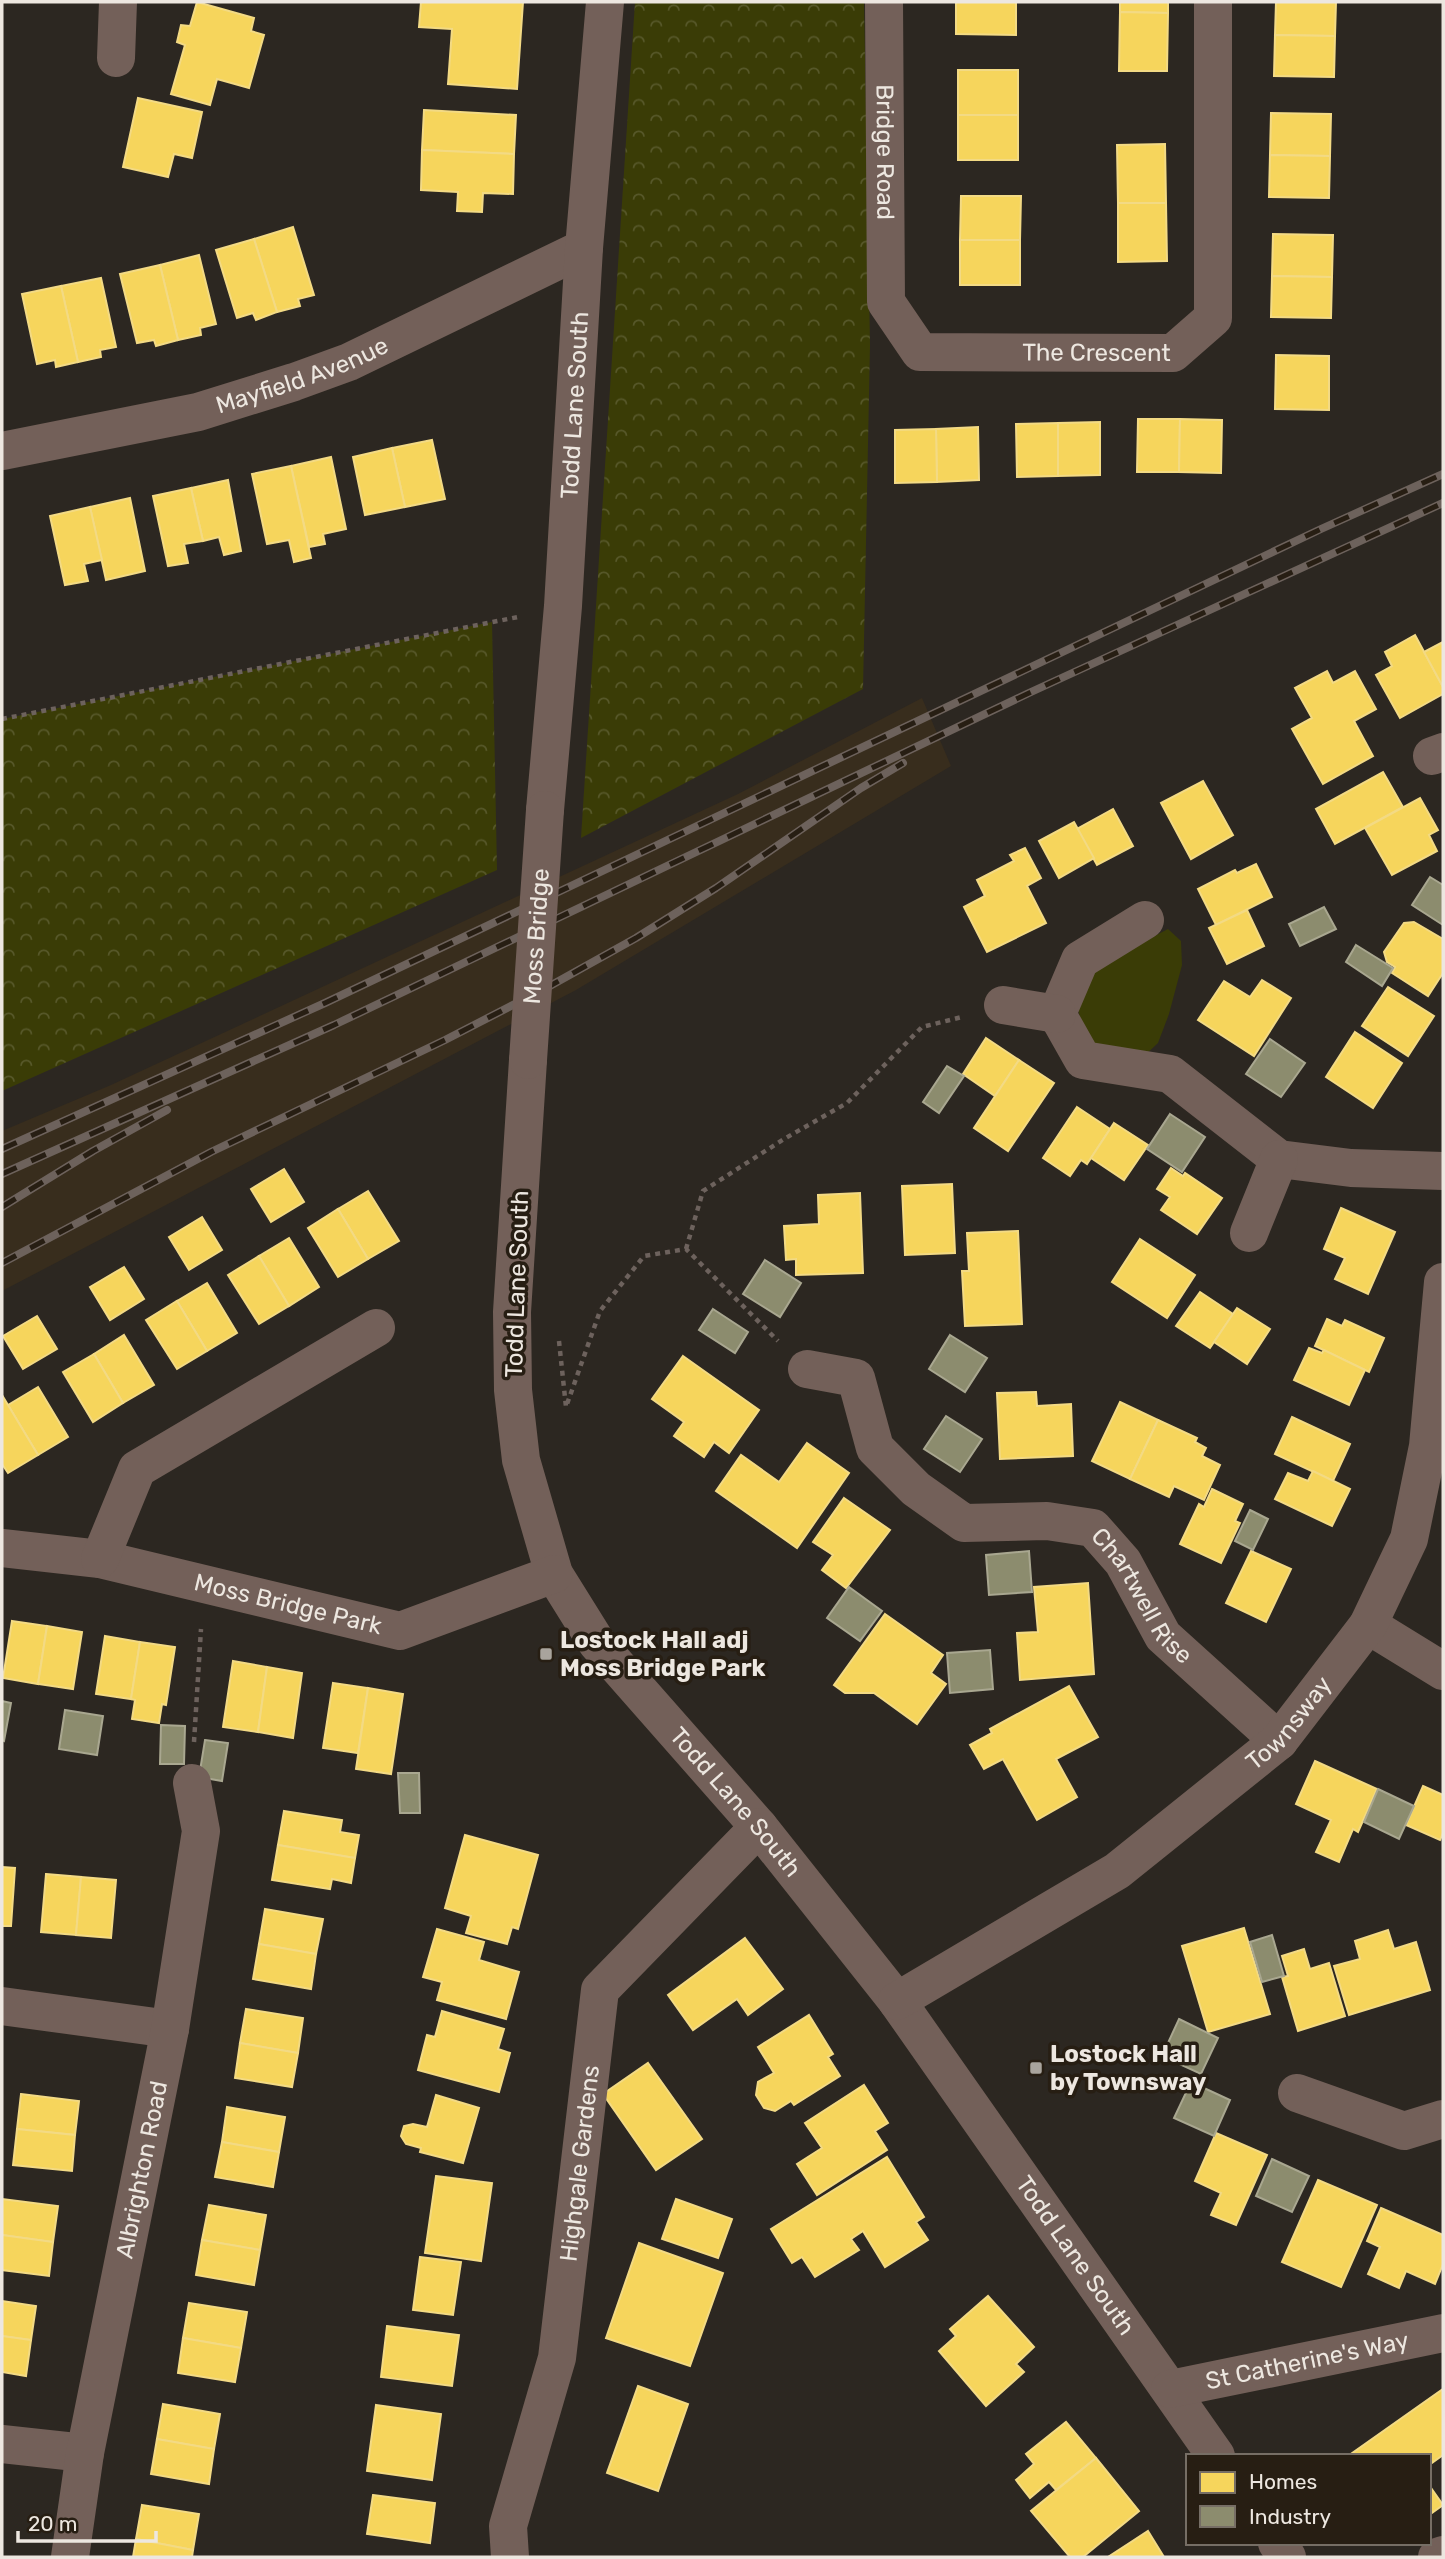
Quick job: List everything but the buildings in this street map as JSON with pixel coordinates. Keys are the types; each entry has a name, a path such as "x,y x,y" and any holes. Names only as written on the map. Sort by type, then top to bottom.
{"street":[{"path":"116,58 118,2"},
{"name":"Todd Lane South","path":"545,810 563,607 584,248 605,2"},
{"name":"Bridge Road","path":"884,2 886,302"},
{"name":"The Crescent","path":"886,302 920,352 1173,353 1213,318 1213,2"},
{"name":"Mayfield Avenue","path":"2,451 198,412 338,366 584,248"},
{"name":"Moss Bridge","path":"528,1060 545,810"},
{"path":"1057,1014 1080,960 1145,920"},
{"path":"1003,1005 1057,1014"},
{"path":"1057,1014 1083,1060 1170,1074 1279,1158 1351,1168 1443,1171"},
{"name":"Todd Lane South","path":"528,1060 512,1312 513,1390 521,1460 554,1574 597,1643 759,1827 897,2001 1215,2454"},
{"path":"1249,1233 1279,1158"},
{"name":"Townsway","path":"897,2001 1117,1871 1279,1741 1368,1625 1409,1539 1428,1446 1443,1282"},
{"path":"100,1559 136,1469 376,1328"},
{"name":"Chartwell Rise","path":"807,1369 856,1378 874,1448 916,1489 964,1523 1047,1521 1093,1528 1123,1562 1163,1636 1279,1741"},
{"name":"Moss Bridge Park","path":"2,1548 100,1559 203,1586 400,1631 554,1574"},
{"path":"1368,1625 1443,1671"},
{"name":"Albrighton Road","path":"71,2557 85,2453 170,2029 201,1831 192,1783"},
{"name":"Highgale Gardens","path":"510,2557 508,2526 557,2358 600,1990 759,1827"},
{"path":"2,2006 170,2029"},
{"path":"1297,2093 1404,2131 1443,2119"},
{"name":"St Catherine's Way","path":"1170,2389 1443,2333"},
{"path":"2,2444 85,2453"},
{"path":"1437,2557 1443,2555"}],"path":[{"path":"2,719 492,622"},
{"path":"686,1250 704,1191 784,1139 847,1103 922,1027 1003,1005"},
{"path":"512,1312 556,1319 566,1407 600,1311 644,1256 686,1250"},
{"path":"686,1250 807,1369"},
{"path":"192,1783 203,1586"}],"shaded area":[{"path":"922,698 951,766 576,990 2,1291 2,1131 111,1085 738,794"}],"green space":[{"path":"635,2 864,2 870,345 863,689 581,838"},
{"path":"492,622 497,870 2,1091 2,719"},
{"path":"1168,929 1181,941 1182,965 1158,1043 1142,1058 1112,1057 1086,1038 1078,1010 1083,979 1116,956"}],"railway":[{"path":"2,1149 325,1003 1321,529 1443,474"},
{"path":"2,1174 334,1025 1031,692 1443,503"},
{"path":"2,1263 211,1152 445,1040 548,987 636,938 716,888 861,788 903,763"},
{"path":"2,1207 93,1151 167,1110"}],"place":[{"name":"Lostock Hall adj Moss Bridge Park","path":"546,1654"},
{"name":"Lostock Hall by Townsway","path":"1036,2068"}]}
